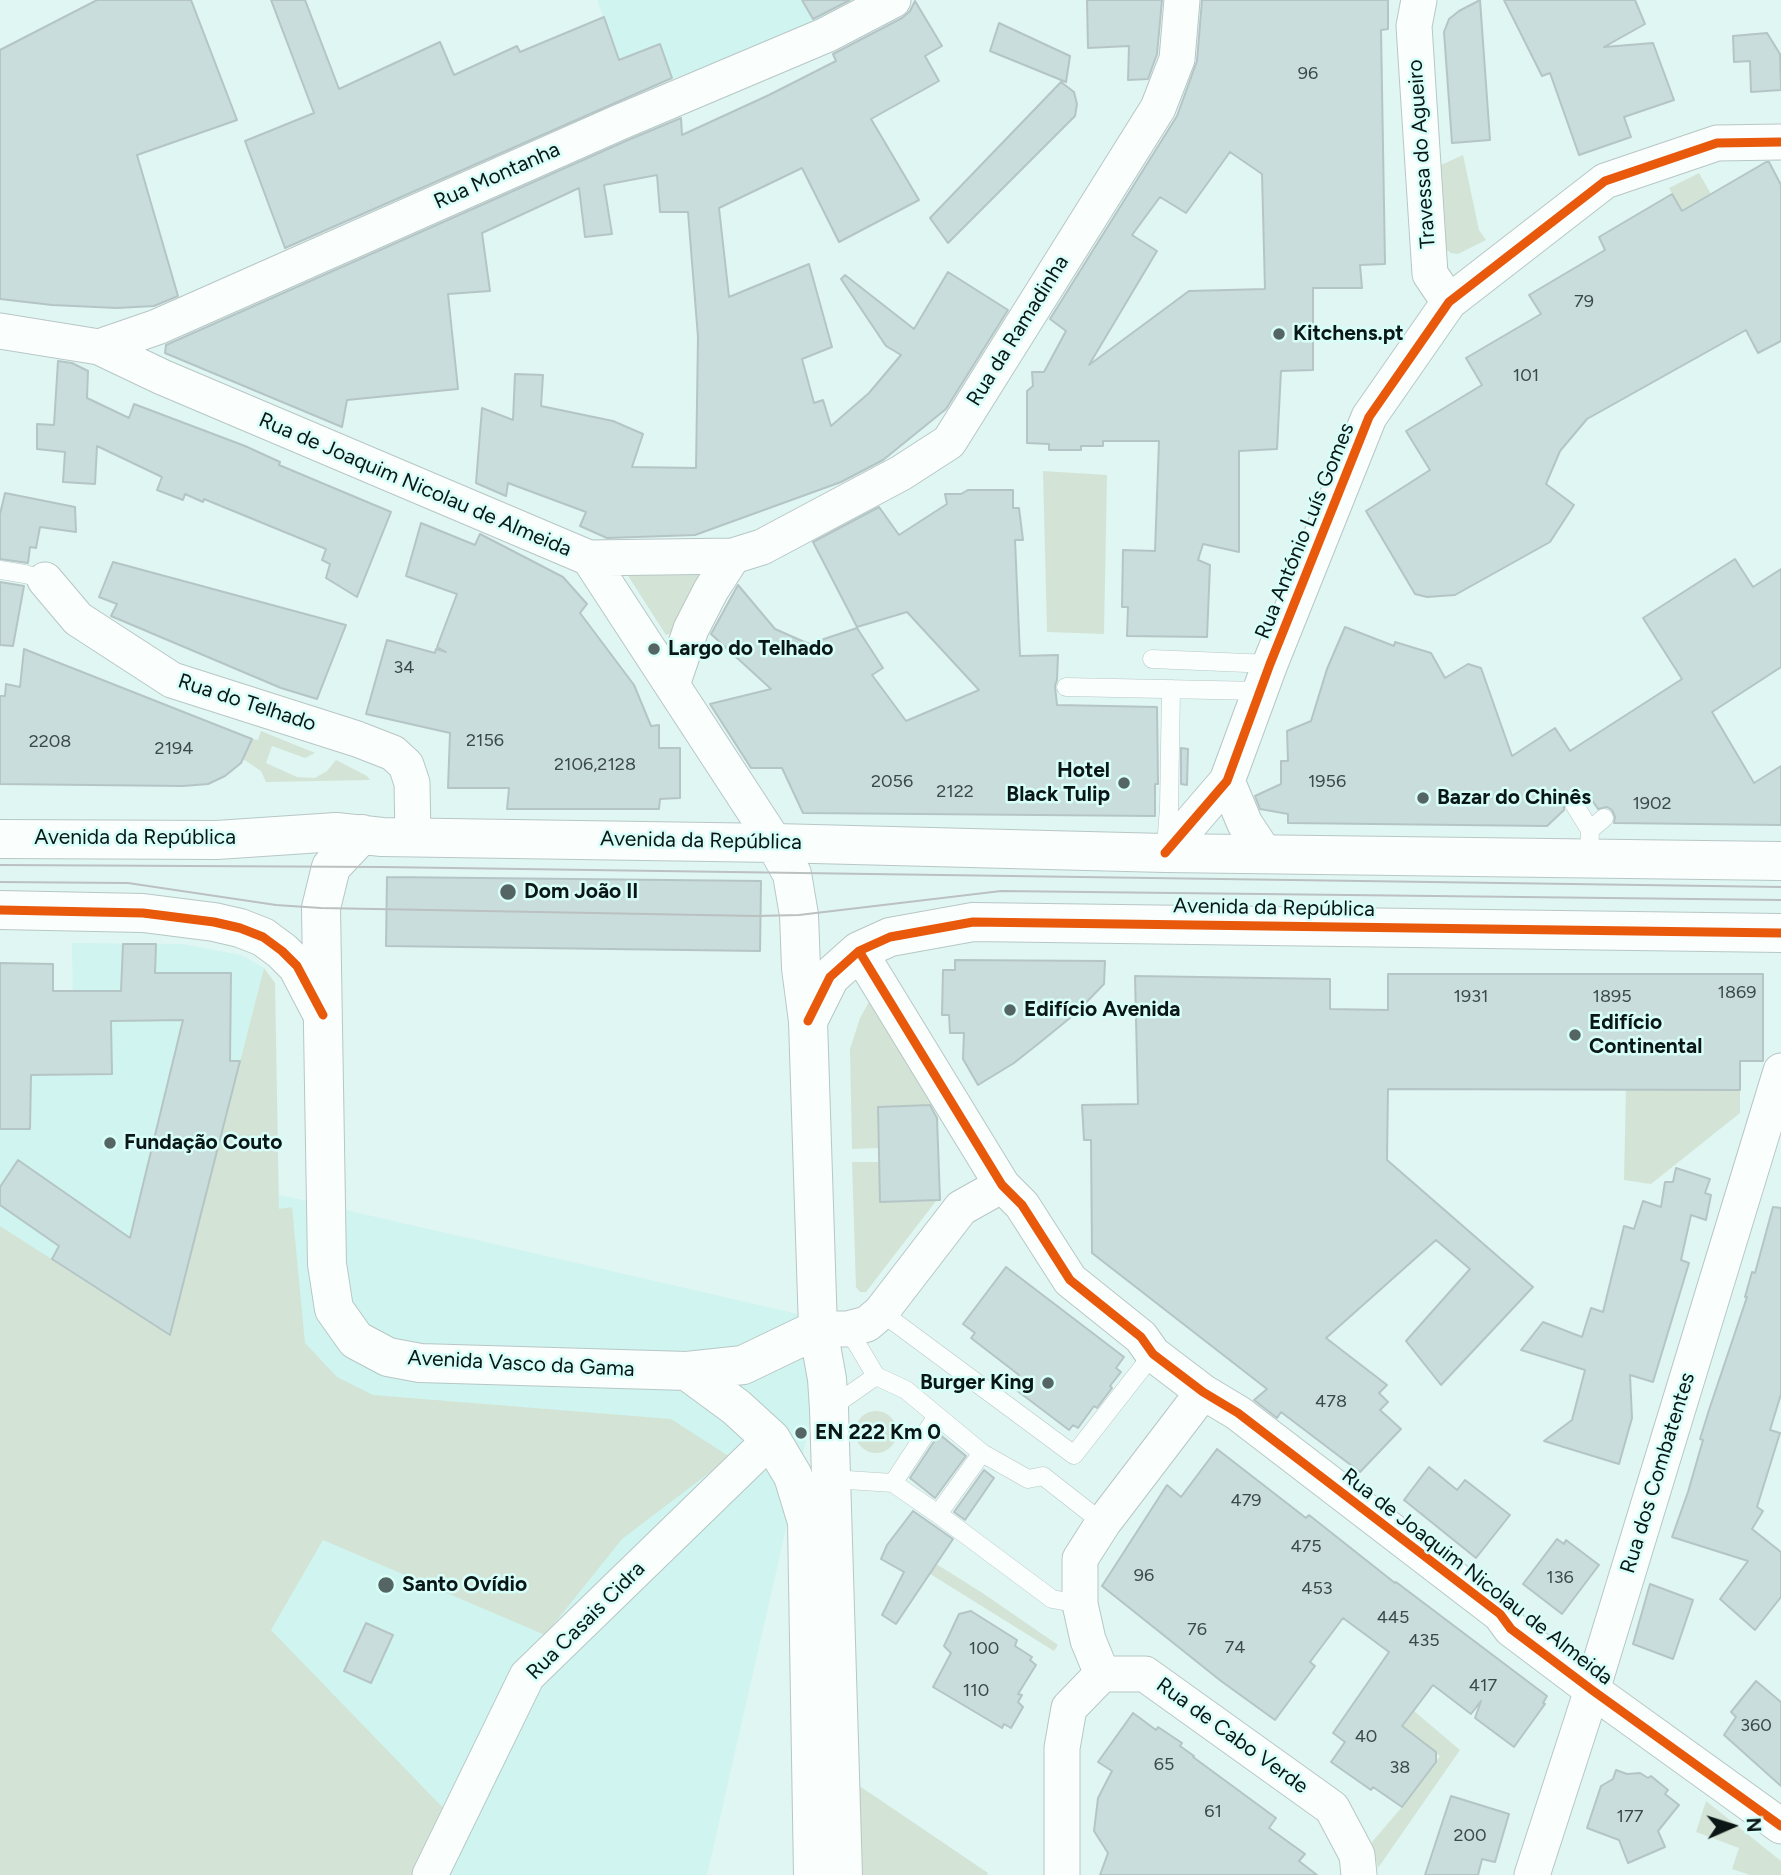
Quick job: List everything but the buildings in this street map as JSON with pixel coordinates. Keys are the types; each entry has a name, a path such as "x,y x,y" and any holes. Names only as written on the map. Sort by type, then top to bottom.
{"main road":[{"name":"Avenida da República","path":"0,839 217,840 336,831 413,837 1165,853 1265,853 1589,844 1781,861"},
{"name":"Avenida Vasco da Gama","path":"362,834 331,866 321,908 327,1264 334,1309 356,1339 388,1357 420,1363 687,1371 743,1364 833,1329"},
{"path":"775,843 792,874 799,915 801,968 808,1021 833,1329 827,1379 843,1875"},
{"path":"0,910 143,914 214,922 240,928 263,937 297,966 323,1015"},
{"name":"Avenida da República","path":"808,1021 830,977 859,951 890,937 973,922 1781,933"},
{"path":"687,1371 736,1407 771,1439 793,1476 807,1522 813,1875"}],"street":[{"name":"Rua Montanha","path":"99,347 157,327 620,122 826,35 892,0"},
{"name":"Rua da Ramadinha","path":"733,556 762,547 901,473 949,442 1158,108 1177,59 1182,0"},
{"name":"Travessa do Agueiro","path":"1419,0 1414,26 1430,274 1449,302"},
{"name":"Rua António Luís Gomes","path":"1165,853 1227,781 1369,417 1449,302 1605,181 1717,143 1781,142"},
{"name":"Rua de Joaquim Nicolau de Almeida","path":"0,331 99,347 162,377 589,558 775,843"},
{"path":"589,558 733,556"},
{"path":"672,685 691,629 710,590 733,556"},
{"name":"Rua do Telhado","path":"45,580 78,619 172,680 357,738 393,753 406,765 412,783 413,837"},
{"path":"1227,781 1245,824 1265,853"},
{"name":"Rua de Joaquim Nicolau de Almeida","path":"859,951 1002,1185 1022,1205 1070,1280 1141,1337 1153,1354 1203,1392 1238,1413 1500,1614 1510,1629 1781,1826"},
{"name":"Rua dos Combatentes","path":"1532,1875 1592,1690 1781,1071"},
{"path":"833,1329 867,1324 881,1312 961,1208 1002,1185"},
{"path":"1062,1875 1062,1748 1069,1708 1102,1674 1088,1640 1080,1604 1080,1559 1103,1523 1203,1392"},
{"name":"Rua Casais Cidra","path":"430,1875 527,1675 771,1439"},
{"name":"Rua de Cabo Verde","path":"1102,1674 1145,1674 1332,1808 1357,1855 1359,1875"}],"lane":[{"name":"Rua do Telhado","path":"0,570 25,573 45,580"},
{"path":"1152,659 1266,678"},
{"path":"1066,687 1171,688 1266,678"},
{"path":"1165,853 1169,808 1171,688"},
{"path":"1574,804 1589,844"},
{"path":"1589,844 1604,818"},
{"path":"881,1312 1074,1455 1153,1354"},
{"path":"833,1329 876,1376 906,1390 982,1453 1028,1479 1043,1476 1103,1523"},
{"path":"829,1409 876,1376"},
{"path":"893,1483 937,1416"},
{"path":"938,1514 982,1453"},
{"path":"832,1479 893,1483 1052,1599 1080,1604"}],"shaded area":[{"path":"597,0 868,0 822,23 632,94"},
{"name":"Santo Ovídio","path":"72,943 183,944 241,955 264,968 211,1179 833,1322 707,1875 114,1875 0,1849 0,1058 74,1057"}],"green space":[{"path":"1463,155 1479,230 1486,240 1458,254 1444,248 1441,165"},
{"path":"1699,173 1711,194 1682,211 1669,188"},
{"path":"1043,471 1107,475 1104,634 1047,632"},
{"path":"705,565 677,631 666,635 625,571"},
{"path":"261,731 315,753 305,758 272,746 266,763 297,777 315,778 327,771 336,760 370,780 266,782 261,771 243,759 252,739 258,740"},
{"path":"264,968 275,983 279,1209 292,1207 305,1343 337,1377 373,1395 671,1419 730,1457 622,1539 545,1635 323,1540 271,1630 448,1813 417,1875 0,1875 0,1226 170,1335"},
{"path":"869,1002 934,1105 878,1107 879,1148 852,1149 850,1049 860,1018"},
{"path":"1626,1089 1740,1090 1740,1113 1651,1184 1624,1180"},
{"path":"852,1162 879,1162 880,1202 936,1201 866,1292 860,1292 856,1287"},
{"path":"876,1411 891,1417 897,1432 891,1447 876,1453 861,1447 855,1432 861,1417"},
{"path":"906,1545 1058,1645 1054,1651 898,1554"},
{"path":"1414,1711 1460,1750 1378,1868 1372,1842 1440,1756 1401,1726"},
{"path":"858,1785 988,1873 987,1875 859,1875"},
{"path":"1706,1801 1781,1861 1781,1875 1750,1875 1732,1869 1739,1848 1696,1832"}],"tram line":[{"path":"0,865 381,867 1781,887"},
{"path":"0,882 128,883 276,905 321,908 756,916 799,915 1001,891 1781,900"}],"cycle path":[{"path":"1165,853 1227,781 1270,664 1369,417 1449,302 1605,181 1717,143 1781,142"},
{"path":"0,910 143,913 240,928 263,937 297,966 323,1015"},
{"path":"808,1021 830,977 859,951 890,937 973,922 1781,933"},
{"path":"859,951 1002,1185 1022,1205 1070,1280 1141,1337 1153,1354 1203,1392 1238,1413 1500,1614 1511,1629 1781,1826"}],"place":[{"name":"Kitchens.pt","path":"1279,334"},
{"name":"Largo do Telhado","path":"654,649"},
{"name":"Hotel Black Tulip","path":"1124,783"},
{"name":"Bazar do Chinês","path":"1423,798"},
{"name":"Dom João II","path":"508,892"},
{"name":"Edifício Avenida","path":"1010,1010"},
{"name":"Edifício Continental","path":"1575,1035"},
{"name":"Fundação Couto","path":"110,1143"},
{"name":"Burger King","path":"1048,1383"},
{"name":"EN 222 Km 0","path":"801,1433"},
{"name":"Santo Ovídio","path":"386,1585"}]}
